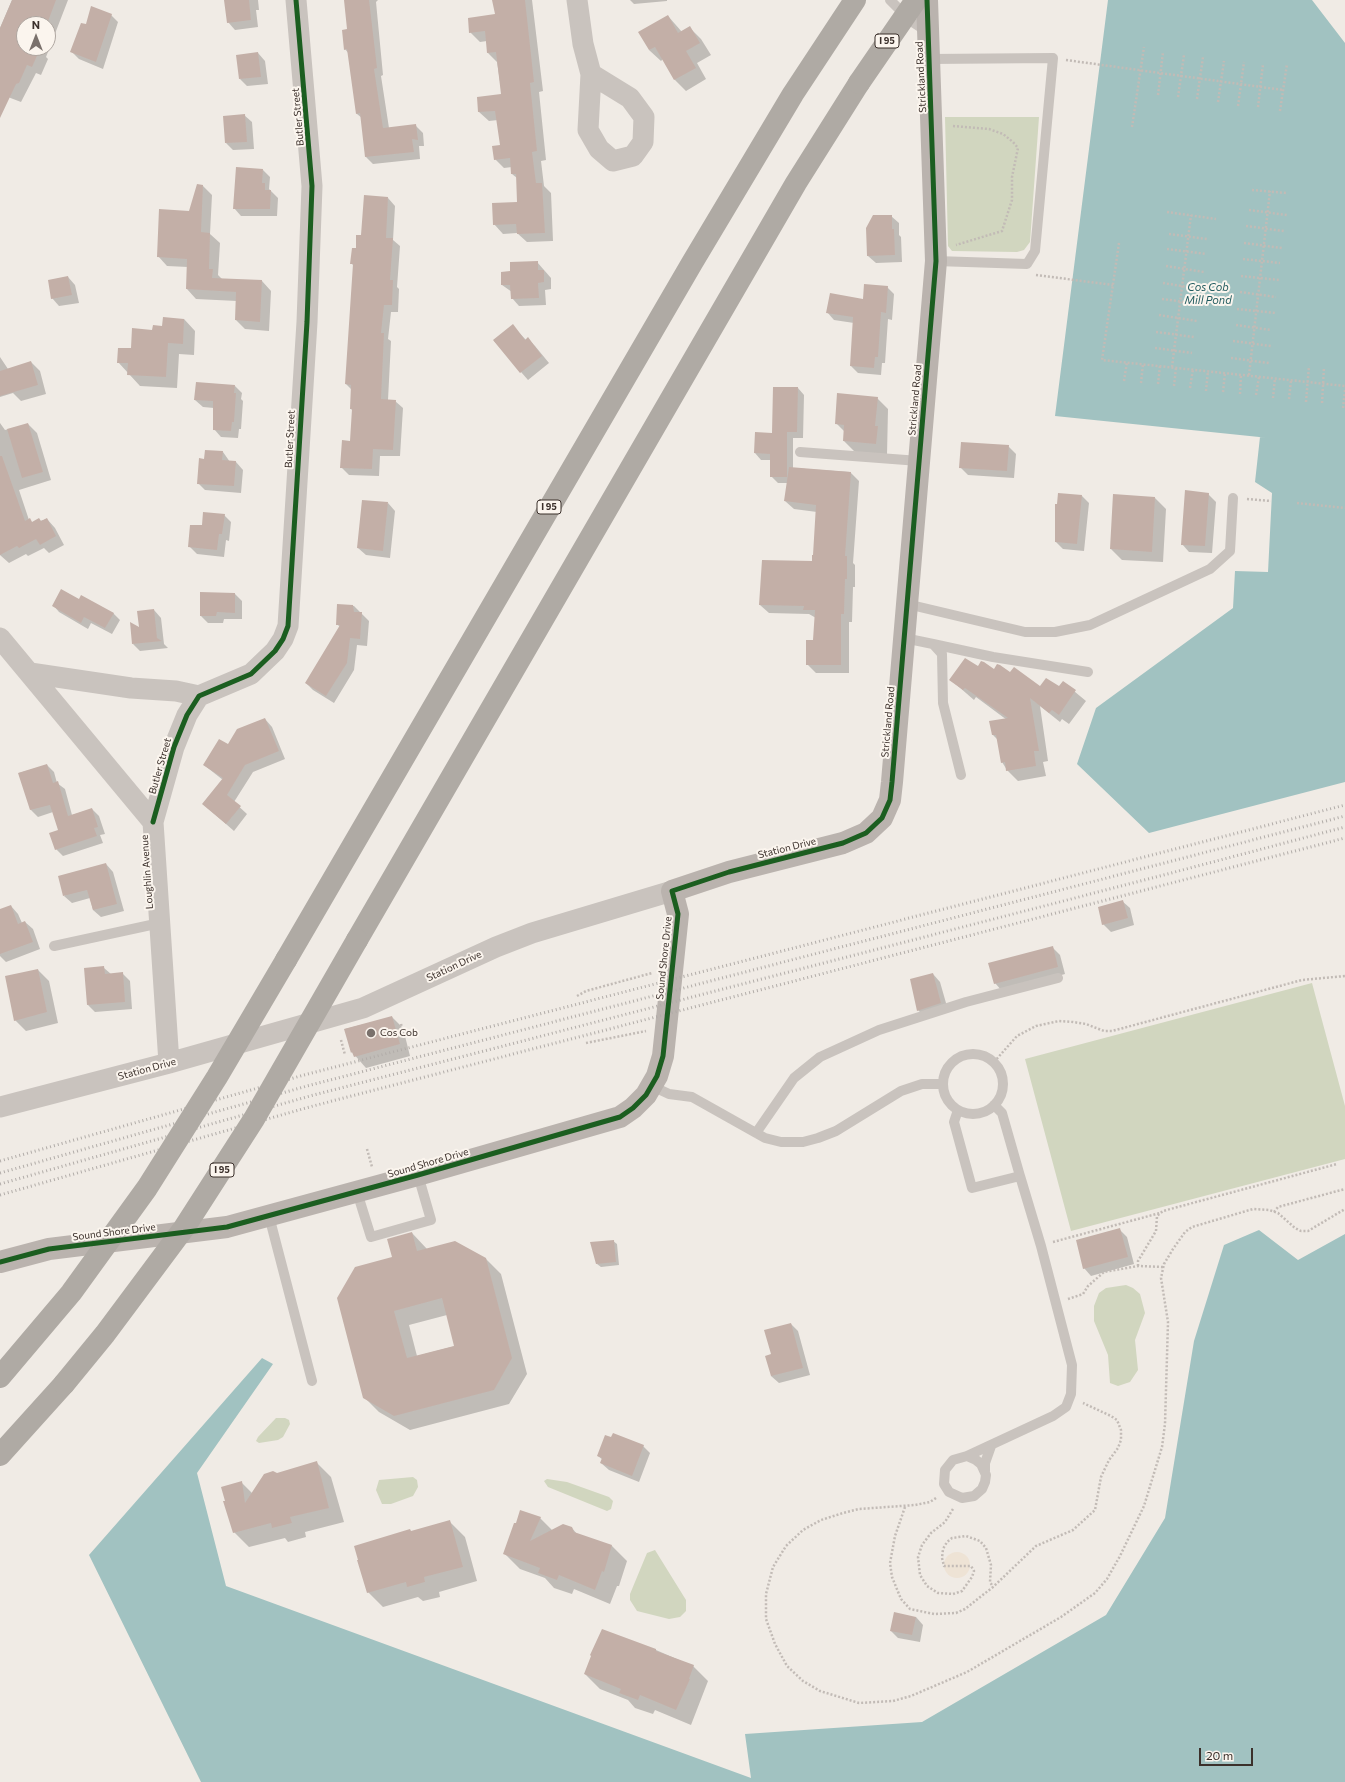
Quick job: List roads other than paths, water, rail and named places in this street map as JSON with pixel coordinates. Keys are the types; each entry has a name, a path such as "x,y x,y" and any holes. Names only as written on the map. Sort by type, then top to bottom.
{"highway":[{"name":"I 95","path":"0,1377 71,1293 148,1188 217,1077 286,960 692,262 817,56 856,0"},
{"name":"I 95","path":"0,1455 64,1384 123,1311 184,1228 254,1119 796,184 859,84 916,0"},
{"path":"0,1458 21,1433"}],"main road":[{"name":"Strickland Road","path":"890,800 936,261 927,0"},
{"name":"Station Drive","path":"672,891 729,872 855,838 875,825 882,818 890,800"},
{"name":"Sound Shore Drive","path":"0,1262 49,1249 227,1227 418,1176 610,1120 633,1108 652,1086 659,1071 665,1043 678,914 672,891"}],"street":[{"name":"Butler Street","path":"153,822 174,747 187,715 199,696 251,674 275,651 283,640 288,626 307,315 312,186 296,0"},
{"path":"578,0 583,44 590,74"},
{"name":"Loughlin Avenue","path":"0,638 153,822 169,1063"},
{"path":"30,673 131,688 176,691 199,696"},
{"name":"Station Drive","path":"0,1107 169,1063 363,1008 496,947 532,933 672,891"}],"lane":[{"path":"890,0 911,22 928,32"},
{"path":"929,59 1053,58 1035,251 1026,264 936,261"},
{"path":"800,452 919,461"},
{"path":"907,604 1025,632 1055,632 1090,625 1210,568 1230,551 1233,498"},
{"path":"904,638 993,657 1088,672"},
{"path":"933,644 942,654 943,703 962,775"},
{"path":"54,946 160,923"},
{"path":"756,1133 794,1078 820,1057 879,1030 966,1002 1058,978"},
{"path":"978,1054 994,1062 1001,1072 1003,1084 1001,1095 994,1105 981,1113 965,1113 958,1110 949,1102 944,1094 942,1084 947,1067 961,1056 978,1054"},
{"path":"652,1086 669,1094 692,1097 765,1138 781,1142 803,1142 836,1131 901,1091 922,1084 942,1084"},
{"path":"991,1446 985,1463 985,1482 982,1489 974,1496 967,1498 958,1497 947,1489 944,1484 943,1477 947,1465 953,1460 991,1446 1053,1416 1066,1407 1070,1398 1072,1365 1041,1246 1002,1114 994,1105"},
{"path":"958,1110 954,1122 972,1188 1020,1176"},
{"path":"357,1192 371,1238 431,1220 418,1176"},
{"path":"269,1216 312,1382"},
{"path":"967,1456 976,1460 985,1471"}],"water":[{"name":"Cos Cob Mill Pond","path":"1108,0 1312,0 1345,43 1345,782 1149,833 1077,764 1096,708 1233,608 1235,571 1268,572 1272,493 1255,482 1260,437 1055,416"},
{"path":"1259,1230 1298,1260 1345,1234 1345,1782 201,1782 89,1555 262,1358 273,1364 197,1473 226,1586 751,1778 745,1734 922,1722 1106,1615 1165,1518 1194,1341 1224,1245"}],"railway":[{"path":"0,1161 304,1075 1345,805"},
{"path":"0,1173 307,1086 1345,816"},
{"path":"0,1184 310,1096 1345,827"},
{"path":"0,1195 313,1106 1345,838"}],"place":[{"name":"Cos Cob","path":"371,1033"}]}
